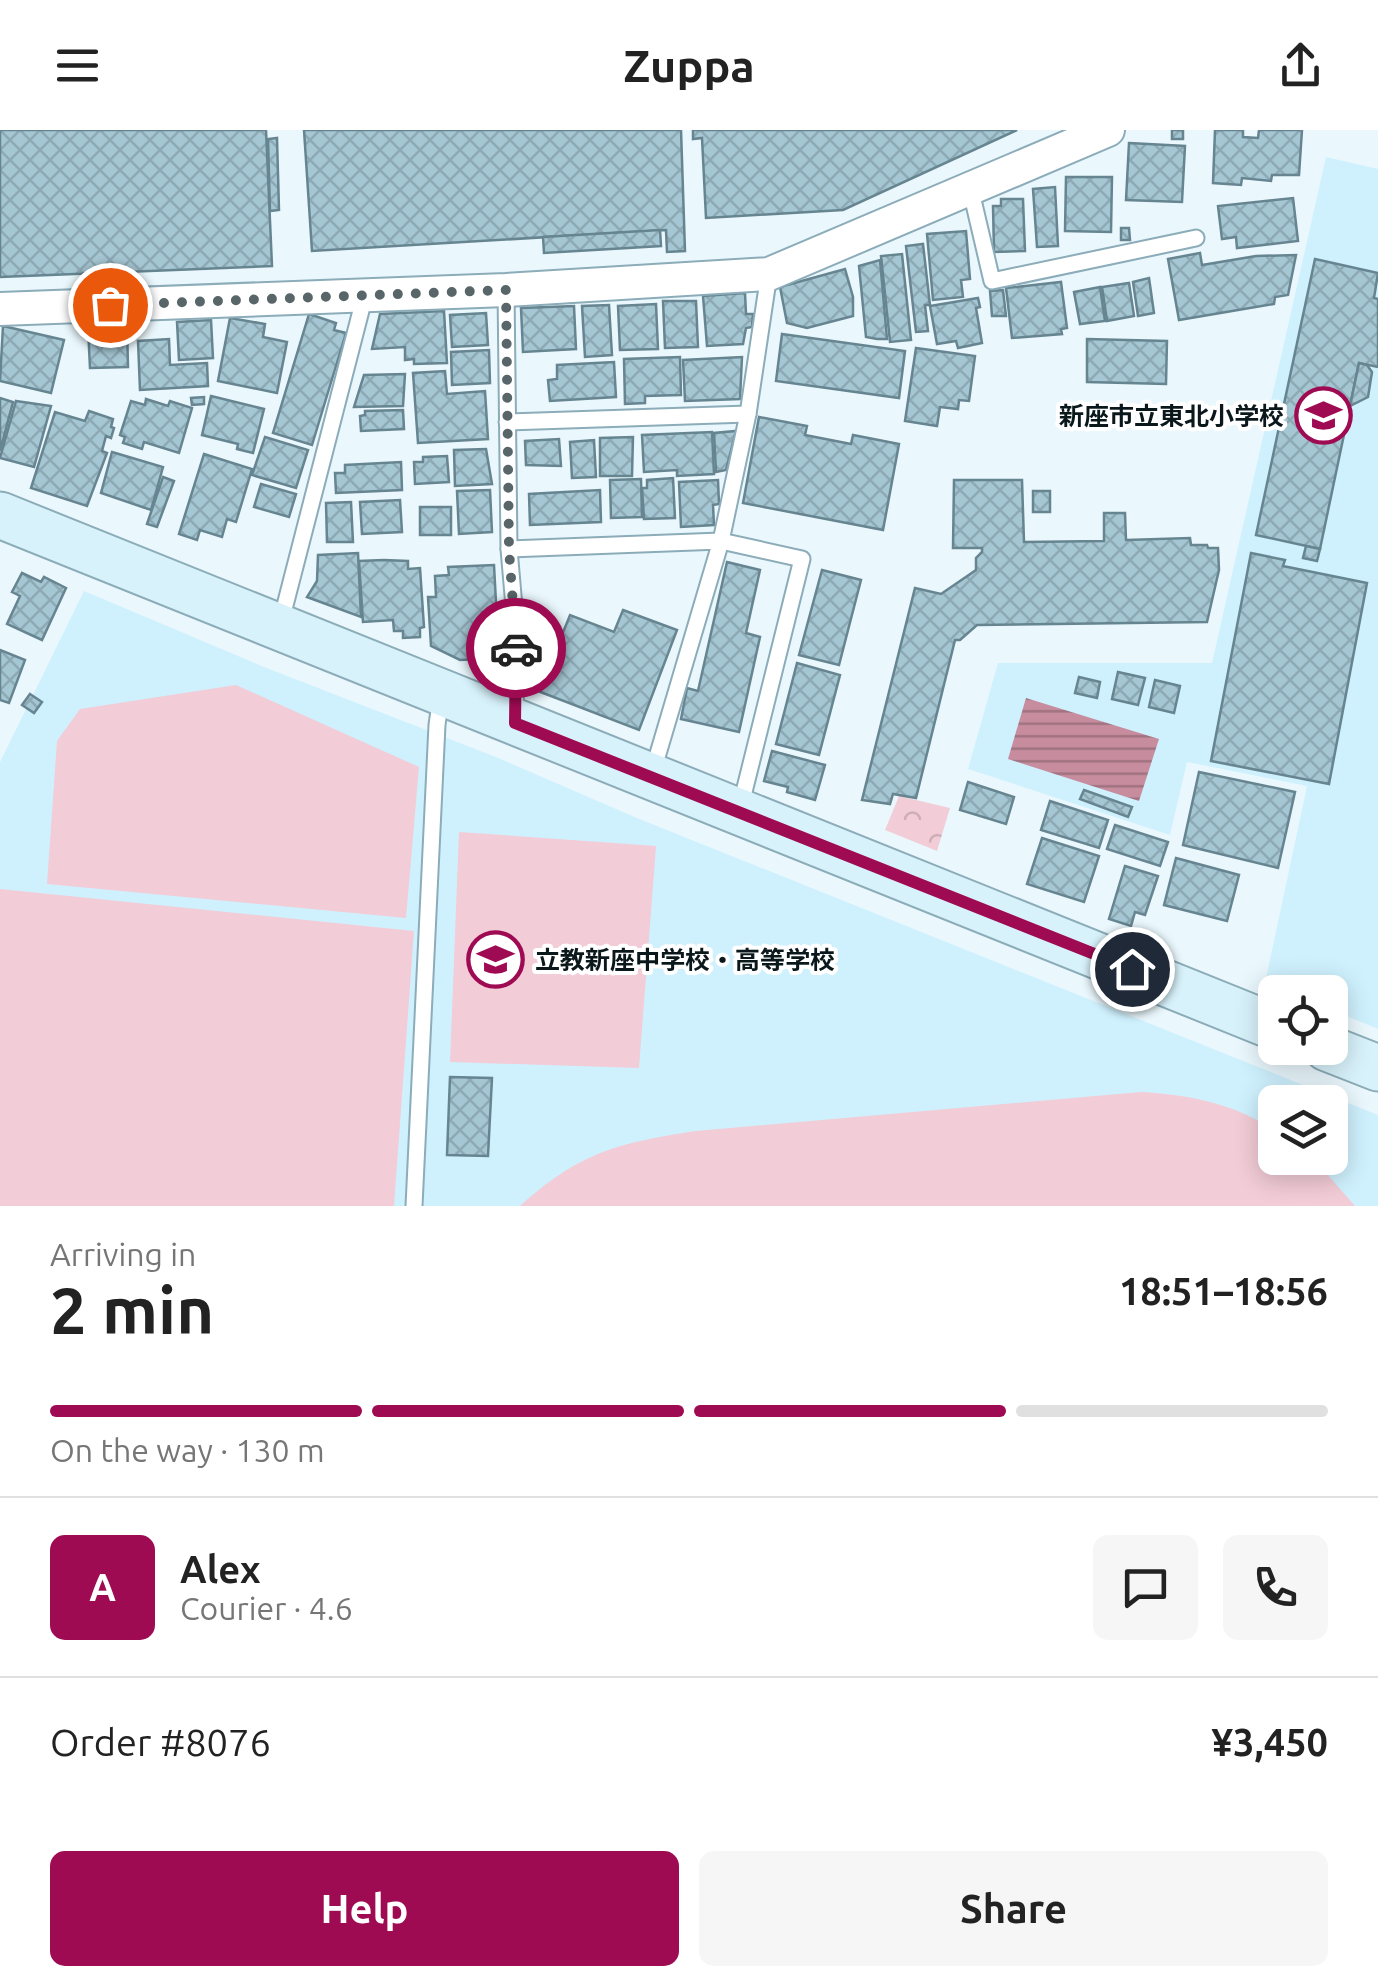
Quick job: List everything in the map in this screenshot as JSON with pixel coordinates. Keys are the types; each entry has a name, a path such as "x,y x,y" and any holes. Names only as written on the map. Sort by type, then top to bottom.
{"street":[{"path":"0,309 506,290 770,274 1102,132"},
{"path":"0,515 1258,1019"},
{"path":"1348,1056 1378,1068"}],"lane":[{"path":"970,187 992,281 1196,238"},
{"path":"651,778 722,541 748,414 770,274"},
{"path":"506,290 515,723"},
{"path":"279,628 365,295"},
{"path":"507,422 748,414"},
{"path":"509,549 722,541 802,559 739,812"},
{"path":"414,1206 437,725 442,693"}],"shaded area":[{"name":"新座市立東北小学校","path":"1326,157 1378,169 1378,1029 1348,1016 1348,975 1267,975 1307,786 1187,762 1170,835 968,769 998,663 1212,663"},
{"name":"立教新座中学校・高等学校","path":"84,591 1303,1085 1258,1085 1258,1175 1348,1175 1348,1103 1378,1115 1378,1206 0,1206 0,762"},
{"path":"1026,698 1159,739 1139,801 1008,759"}],"green space":[{"path":"236,685 419,767 406,918 47,884 57,741 80,709"},
{"path":"899,796 950,808 937,851 885,830"},
{"path":"459,832 656,846 639,1068 450,1062"},
{"path":"0,889 414,931 394,1206 0,1206"},
{"path":"1141,1092 1176,1095 1211,1102 1258,1121 1258,1175 1328,1175 1355,1206 520,1206 562,1173 601,1153 696,1131"}],"building":[{"path":"0,130 266,130 272,266 0,277"},
{"path":"304,130 681,130 685,251 667,252 666,230 312,251"},
{"path":"693,130 1017,130 843,210 706,218 702,138 693,139"},
{"path":"1172,130 1183,130 1183,139 1172,139"},
{"path":"1215,130 1243,130 1243,137 1258,138 1259,130 1302,130 1299,175 1272,175 1271,181 1242,178 1241,185 1213,183"},
{"path":"277,138 279,210 270,211 268,139"},
{"path":"1129,143 1185,146 1182,202 1126,200"},
{"path":"1066,177 1112,177 1111,232 1065,231"},
{"path":"1055,187 1058,246 1037,247 1033,189"},
{"path":"1293,198 1298,241 1237,248 1236,237 1222,239 1218,206"},
{"path":"1001,199 1023,199 1025,251 994,252 993,206 1001,206"},
{"path":"1121,228 1129,228 1130,240 1121,240"},
{"path":"660,230 661,246 544,253 543,237"},
{"path":"966,231 970,279 961,280 963,297 933,300 927,234"},
{"path":"923,244 930,305 925,305 928,331 916,332 906,246"},
{"path":"1200,253 1202,265 1256,256 1296,255 1288,295 1275,297 1274,304 1179,320 1168,259"},
{"path":"902,254 911,340 890,342 881,256"},
{"path":"1315,259 1378,273 1374,298 1378,299 1378,367 1359,363 1320,549 1256,535"},
{"path":"880,260 887,339 866,337 859,266"},
{"path":"845,269 853,297 853,316 807,328 787,323 780,287"},
{"path":"1149,278 1154,313 1138,316 1133,282"},
{"path":"1061,282 1067,328 1061,329 1062,334 1012,338 1006,288"},
{"path":"1129,283 1134,316 1107,321 1102,287"},
{"path":"1100,287 1105,321 1080,324 1074,292"},
{"path":"1003,290 1006,316 992,316 990,291"},
{"path":"745,293 746,314 753,314 752,327 746,328 743,344 707,346 703,296"},
{"path":"978,298 982,343 958,348 956,341 937,344 930,306"},
{"path":"663,301 696,301 698,347 665,348"},
{"path":"656,304 658,349 620,350 618,306"},
{"path":"609,305 612,355 585,357 582,306"},
{"path":"574,306 576,349 523,352 521,308"},
{"path":"444,311 447,363 414,364 414,359 405,360 405,347 372,349 380,314"},
{"path":"486,313 488,345 452,347 450,315"},
{"path":"309,314 336,323 334,330 346,333 312,445 273,433"},
{"path":"230,318 265,324 263,337 287,342 277,393 218,381"},
{"path":"211,320 213,358 179,360 177,322"},
{"path":"3,326 64,340 51,393 0,381"},
{"path":"127,326 128,367 90,368 88,327"},
{"path":"782,334 905,351 899,398 776,381"},
{"path":"169,339 170,365 207,363 208,386 140,390 138,341"},
{"path":"1087,339 1167,341 1166,384 1087,382"},
{"path":"916,348 975,356 969,401 959,400 958,409 940,407 937,426 905,421"},
{"path":"489,350 490,383 452,385 451,352"},
{"path":"680,357 681,395 645,396 645,403 625,404 624,359"},
{"path":"742,357 740,399 685,401 683,360"},
{"path":"614,362 616,397 550,401 548,380 557,379 557,365"},
{"path":"1359,363 1372,372 1368,397 1350,406"},
{"path":"445,371 447,394 485,391 488,439 418,443 413,373"},
{"path":"405,374 403,406 354,407 364,375"},
{"path":"211,396 264,409 253,453 237,449 238,444 202,435"},
{"path":"204,397 204,404 192,405 191,398"},
{"path":"0,398 13,402 0,451"},
{"path":"146,399 192,408 179,453 144,442 142,449 123,443 125,437 120,435 131,401 145,405"},
{"path":"16,401 51,406 34,467 0,458"},
{"path":"403,410 404,429 361,431 360,416 365,411"},
{"path":"89,411 113,419 114,428 111,438 106,436 102,451 107,453 87,506 31,488 55,412 85,421"},
{"path":"759,417 807,426 805,435 851,444 853,435 899,444 883,530 743,503"},
{"path":"736,431 726,470 716,472 714,433"},
{"path":"712,432 714,474 677,476 677,470 644,472 642,435"},
{"path":"265,437 308,450 296,488 252,475"},
{"path":"633,437 632,476 600,476 600,438"},
{"path":"559,439 561,466 526,465 525,441"},
{"path":"594,440 596,477 572,478 570,442"},
{"path":"486,449 492,484 455,486 454,450"},
{"path":"112,452 163,467 151,510 101,493"},
{"path":"204,454 252,469 236,522 227,519 222,537 200,530 197,540 179,534"},
{"path":"447,456 449,482 415,484 414,462 423,462 423,457"},
{"path":"401,462 402,490 336,493 335,473 345,473 345,465"},
{"path":"163,477 174,481 157,527 147,524"},
{"path":"673,478 675,518 644,519 642,488 647,488 647,480"},
{"path":"641,479 642,517 611,518 610,480"},
{"path":"718,480 719,504 713,505 714,525 681,527 679,482"},
{"path":"954,480 1022,480 1024,542 1104,541 1104,513 1125,513 1126,540 1190,538 1191,545 1218,548 1219,570 1207,622 977,625 955,640 916,798 893,794 890,804 862,800 915,588 941,594 976,570 976,558 982,552 982,548 953,548"},
{"path":"261,484 296,494 289,517 254,507"},
{"path":"490,490 492,532 459,534 457,491"},
{"path":"600,490 601,522 530,525 529,494"},
{"path":"1033,491 1050,491 1050,512 1033,512"},
{"path":"400,500 402,532 362,534 360,502"},
{"path":"351,502 353,542 327,542 326,503"},
{"path":"420,507 451,507 451,535 420,535"},
{"path":"1306,546 1320,549 1317,561 1303,558"},
{"path":"358,553 361,617 307,597 317,581 318,555"},
{"path":"1251,553 1285,560 1283,566 1367,583 1329,784 1211,761"},
{"path":"359,561 408,561 408,569 420,568 424,627 420,628 420,637 403,638 403,631 394,631 393,620 363,622"},
{"path":"727,562 760,570 746,633 760,637 739,732 681,719 687,688 698,691"},
{"path":"494,565 499,658 460,660 431,646 428,597 436,597 435,576 449,575 448,567"},
{"path":"822,570 861,580 839,665 799,655"},
{"path":"22,573 41,582 44,577 66,588 42,640 7,624 20,596 12,592"},
{"path":"623,610 677,630 639,730 530,688 545,652 533,648 542,627 562,635 570,615 614,632"},
{"path":"0,650 25,660 9,703 0,700"},
{"path":"797,663 840,675 819,755 776,744"},
{"path":"1118,672 1145,678 1138,705 1112,699"},
{"path":"1079,677 1100,682 1097,698 1075,693"},
{"path":"1155,680 1180,686 1174,713 1149,707"},
{"path":"30,694 42,702 34,713 22,705"},
{"path":"772,751 825,765 815,800 764,781"},
{"path":"1199,772 1295,792 1278,868 1183,845"},
{"path":"968,782 1014,797 1006,824 960,810"},
{"path":"1084,790 1132,807 1128,817 1080,799"},
{"path":"1050,801 1108,820 1099,848 1041,830"},
{"path":"1115,825 1168,842 1160,866 1107,849"},
{"path":"1042,838 1099,856 1084,902 1027,884"},
{"path":"1176,858 1239,875 1227,921 1164,905"},
{"path":"1125,866 1158,876 1145,915 1135,912 1131,926 1109,919"},
{"path":"450,1077 492,1078 488,1156 447,1155"}],"way so far":[{"path":"110,305 506,290 509,549 516,648"}],"place":[{"name":"新座市立東北小学校","path":"1323,416"},
{"name":"立教新座中学校・高等学校","path":"496,960"}],"route":[{"path":"516,648 515,723 1132,969"}]}
